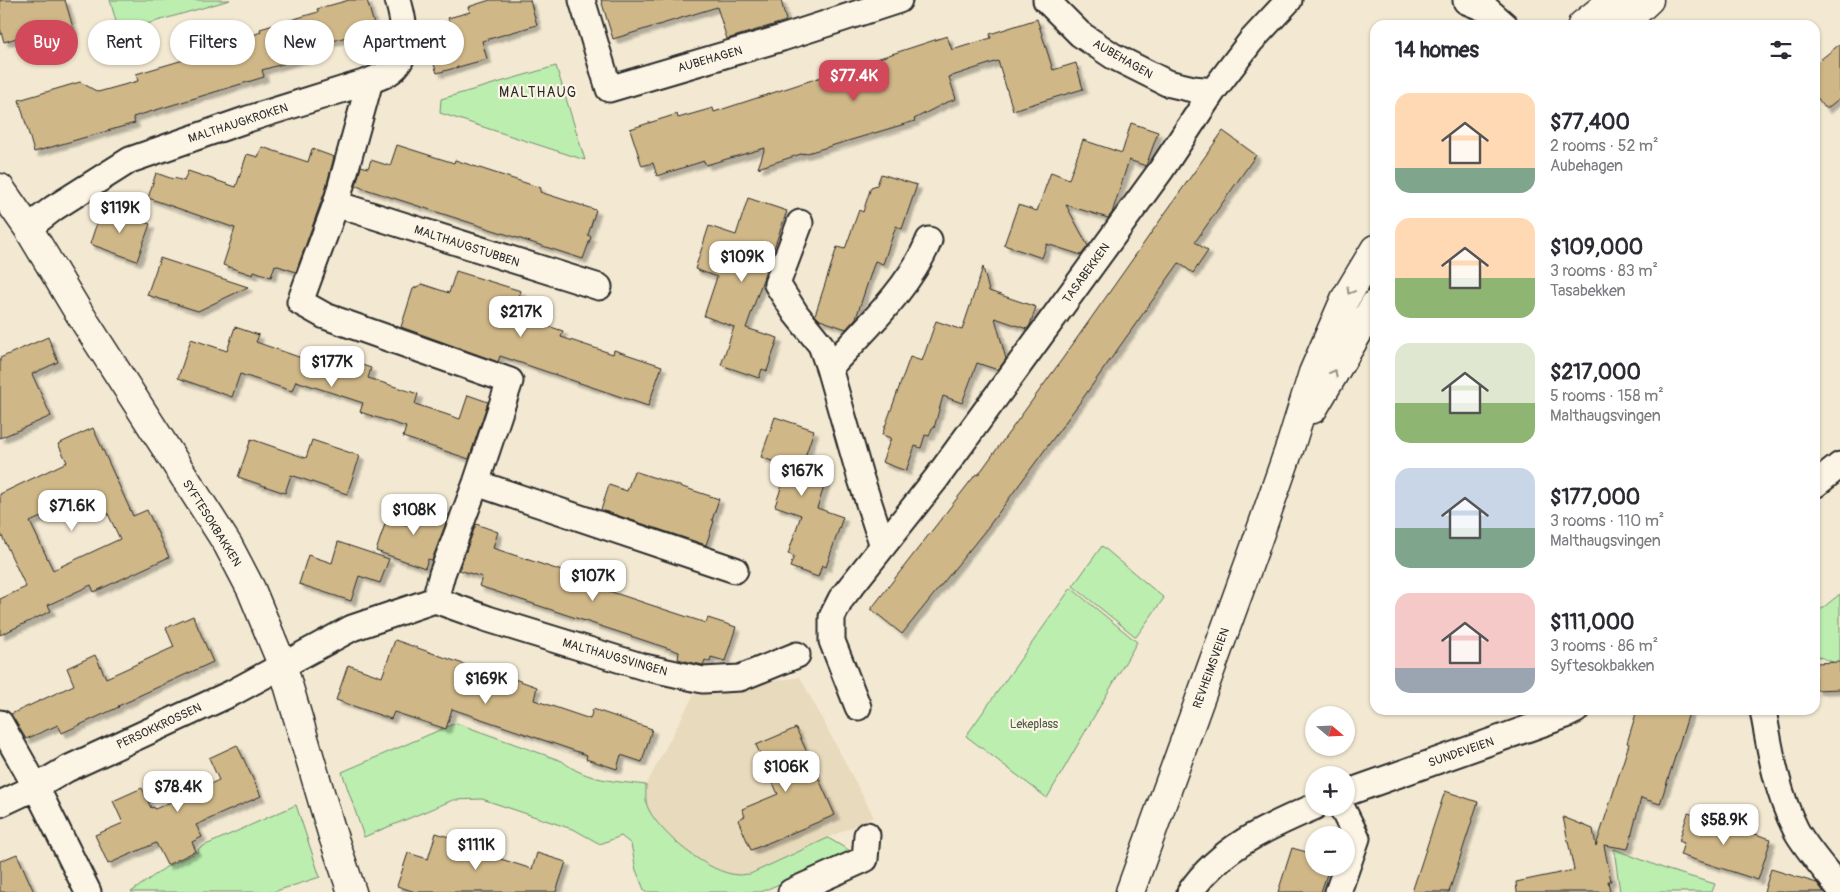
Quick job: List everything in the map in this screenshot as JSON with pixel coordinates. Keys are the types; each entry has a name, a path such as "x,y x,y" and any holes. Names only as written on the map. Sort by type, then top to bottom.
{"main road":[{"path":"1588,20 1613,0"},
{"path":"1627,20 1649,0"},
{"name":"SYFTESOKBAKKEN","path":"0,188 28,228 76,308 228,545 251,589 282,664 332,833 352,892"},
{"name":"REVHEIMSVEIEN","path":"1130,892 1254,550 1291,444 1313,373 1345,299 1370,257"},
{"name":"REVHEIMSVEIEN","path":"1291,444 1370,312"}],"street":[{"name":"MALTHAUGKROKEN","path":"28,228 54,208 130,160 248,119 370,81 390,72 399,62 405,44 398,0"},
{"name":"AUBEHAGEN","path":"582,0 608,89 782,38 899,0"},
{"name":"AUBEHAGEN","path":"1046,0 1080,34 1120,59 1168,83 1193,89 1213,91"},
{"name":"TASABEKKEN","path":"858,707 832,645 832,618 841,599 936,479 1161,170 1213,91 1250,41 1288,0"},
{"path":"1466,0 1472,20"},
{"path":"1466,0 1488,10 1499,20"},
{"path":"282,664 352,628 435,600 442,574 476,483 510,382 325,316 300,302 336,204 370,81"},
{"name":"MALTHAUGSTUBBEN","path":"336,204 599,287"},
{"path":"800,223 777,284 796,314 822,346 860,476 883,546"},
{"path":"829,368 857,340 891,299 922,258 929,240"},
{"path":"1820,481 1840,465"},
{"path":"476,483 735,570"},
{"name":"MALTHAUGSVINGEN","path":"435,600 488,619 644,667 703,680 740,678 797,655"},
{"name":"PERSOKKROSSEN","path":"0,804 36,787 67,769 232,693 282,664"},
{"name":"SUNDEVEIEN","path":"1355,789 1566,715"},
{"path":"1764,715 1784,803 1797,832 1840,889"},
{"path":"0,723 36,787 88,892"},
{"path":"1190,892 1196,882 1220,858 1238,844 1257,832 1305,810"},
{"path":"1338,892 1358,838 1346,816"},
{"path":"791,892 865,859 867,835"}],"shaded area":[{"path":"800,677 874,817 750,873 730,874 709,865 682,849 665,832 647,807 646,785 694,694"}],"green space":[{"path":"110,0 230,0 160,20 116,20"},
{"path":"556,66 585,160 440,113 441,99"},
{"path":"1102,546 1164,598 1136,637 1073,586"},
{"name":"Lekeplass","path":"1071,588 1137,642 1047,798 966,736"},
{"path":"1840,594 1840,665 1820,657 1820,610"},
{"path":"456,723 562,761 581,773 602,779 646,785 647,806 663,829 700,860 727,873 750,874 828,838 852,852 761,892 645,892 636,870 631,844 621,836 600,844 575,830 482,799 453,800 364,837 342,772"},
{"path":"296,805 320,877 273,892 131,892 166,867 198,852 199,848"},
{"path":"1614,849 1668,870 1715,884 1712,892 1620,892"}],"building":[{"path":"0,0 65,0 71,20 15,20 15,38 4,42 0,28"},
{"path":"349,0 367,0 373,20 344,20 344,38 334,41 334,20 291,20 318,12 317,9"},
{"path":"490,0 530,0 537,25 482,41 487,59 437,73 434,65 464,65 464,20 449,20 448,18 470,12 468,7"},
{"path":"601,0 781,0 786,21 727,39 717,7 613,39"},
{"path":"1037,19 1053,70 1076,63 1083,89 1013,110 998,61 949,77 956,99 914,119 915,121 758,168 765,148 706,165 704,161 657,176 653,163 642,166 630,129 677,114 678,118 713,108 714,112 947,36 952,50 991,38 990,34"},
{"path":"265,28 265,65 279,65 262,70 264,77 133,117 135,123 34,152 19,100 80,82 98,92 138,81 136,74 170,64 255,65 255,34 261,32 260,29"},
{"path":"1840,44 1840,98 1826,109 1820,101 1820,60"},
{"path":"1131,123 1158,132 1146,166 1129,160 1112,213 1108,218 1066,205 1088,246 1081,255 1047,244 1042,258 1004,245 1018,205 1037,211 1051,172 1069,179 1083,140 1122,153"},
{"path":"1223,131 1256,155 1195,242 1208,251 1193,273 1179,263 988,527 902,634 871,609 976,474 978,475"},
{"path":"397,145 454,163 455,160 541,188 540,192 596,210 588,235 591,237 583,259 356,186 361,166 368,168 371,160 390,166"},
{"path":"262,147 308,162 312,149 334,157 325,191 296,272 275,265 271,277 254,271 253,275 223,265 235,228 148,198 156,173 184,181 188,171 236,187 247,154 258,157"},
{"path":"881,174 917,185 902,229 896,226 883,264 875,261 856,318 846,329 820,320 815,315 837,247 845,249 859,210 863,212 871,187 877,185"},
{"path":"748,198 787,211 746,328 778,338 767,371 762,369 759,378 721,365 734,327 704,316 717,277 695,269 709,226 736,235"},
{"path":"102,207 150,224 137,261 90,244"},
{"path":"160,258 248,287 198,311 147,295"},
{"path":"983,267 989,291 1036,307 1030,325 1027,329 995,318 1006,359 998,370 977,363 962,403 943,396 934,428 932,428 929,436 925,435 921,448 915,446 906,471 882,462 891,438 882,435 910,357 922,361 936,321 962,330"},
{"path":"456,271 521,291 512,314 563,331 561,337 613,354 614,350 662,366 648,406 500,356 498,362 401,327 413,289 422,284 449,293"},
{"path":"235,327 259,335 256,342 313,362 317,350 371,368 368,378 418,394 415,404 460,419 468,395 488,402 469,459 403,437 406,427 360,412 363,403 296,381 292,391 240,374 232,397 178,378 191,339 227,351"},
{"path":"48,337 58,362 32,374 51,416 0,438 0,358"},
{"path":"775,417 814,430 801,469 827,478 817,508 843,517 826,567 822,565 818,577 790,567 794,556 788,554 801,515 775,506 788,467 761,457"},
{"path":"93,428 133,516 147,510 169,557 94,592 91,585 48,605 51,611 0,635 0,599 26,587 0,532 0,494 67,462 58,444","holes":["97,491 120,539 53,570 30,522"]},
{"path":"251,439 306,458 312,440 360,456 347,494 291,475 285,493 238,477"},
{"path":"634,471 719,499 706,545 601,510 609,485 627,491"},
{"path":"413,503 449,515 432,560 428,559 425,568 376,551 387,518 406,525"},
{"path":"476,524 498,532 493,548 607,586 606,590 706,623 708,618 736,627 725,661 711,657 710,662 705,660 703,665 678,659 679,652 479,586 482,577 459,570"},
{"path":"338,542 389,559 380,583 359,576 351,601 299,584 308,555 332,563"},
{"path":"193,616 213,662 62,733 58,725 26,739 11,714 74,685 67,668 95,655 106,678 174,647 166,628"},
{"path":"395,640 466,665 464,672 503,685 506,676 537,687 534,700 590,719 593,709 652,729 642,762 621,755 617,769 586,759 587,755 452,709 446,729 394,712 391,719 336,700 348,665 382,677"},
{"path":"1840,662 1840,689 1820,690 1820,663"},
{"path":"1635,715 1688,715 1660,804 1641,798 1628,849 1604,845 1611,881 1608,881 1610,892 1517,892 1516,882 1574,870 1563,817 1593,829 1596,846 1629,744 1627,743"},
{"path":"796,728 835,815 751,850 738,820 745,816 742,809 778,794 756,745"},
{"path":"237,745 261,796 196,825 202,837 192,842 196,851 167,865 156,843 108,864 95,835 123,823 113,801 142,788 151,808 154,807 155,809 219,780 209,758"},
{"path":"1445,791 1478,802 1449,892 1412,892"},
{"path":"1688,813 1771,839 1758,880 1680,855 1684,843 1679,841"},
{"path":"436,833 465,842 464,845 479,850 479,852 532,869 537,853 566,862 556,892 415,892 397,886 408,853 428,859"},
{"path":"1292,848 1305,852 1305,876 1326,876 1321,892 1278,892"},
{"path":"17,854 34,892 0,892 0,861"},
{"path":"1771,869 1817,883 1824,892 1764,892"}],"district":[{"name":"MALTHAUG","path":"538,92"}]}
